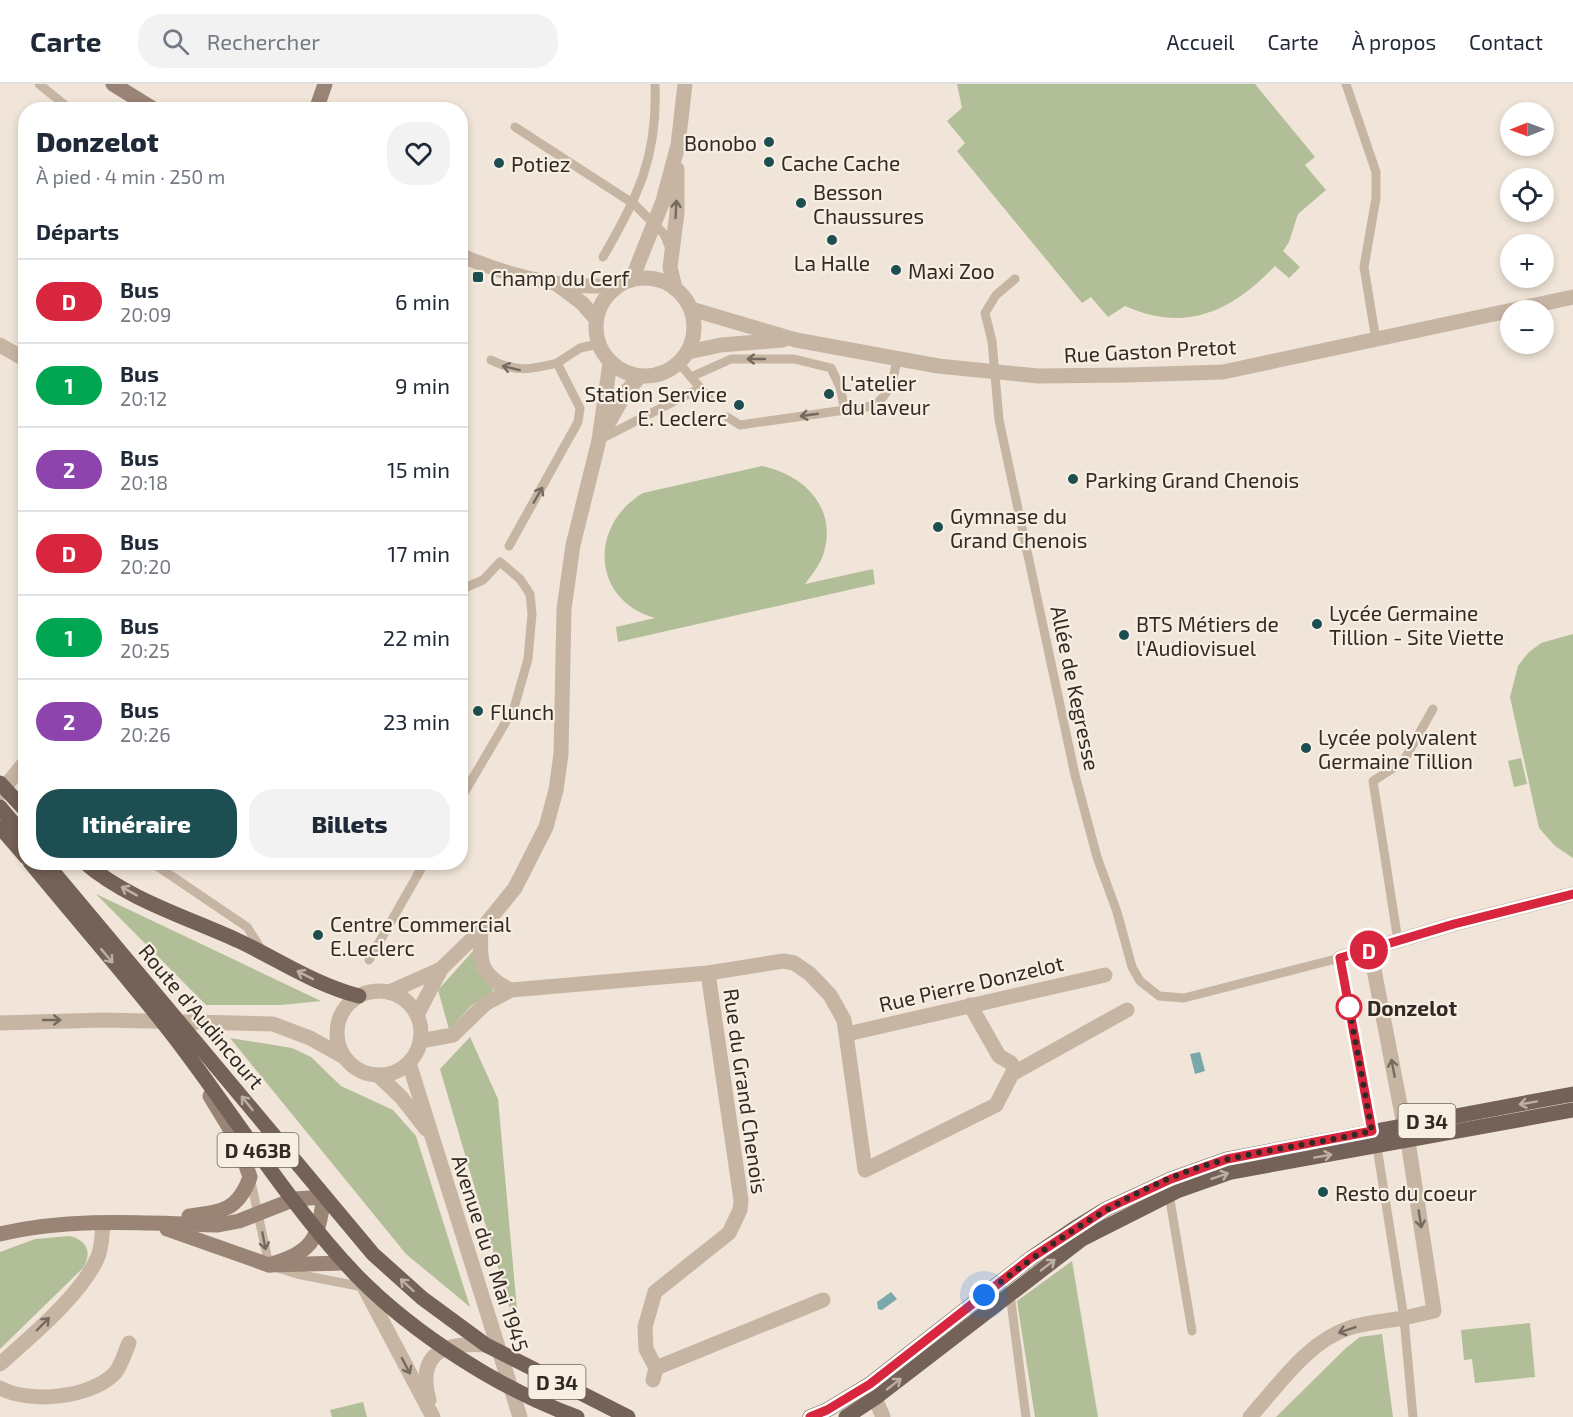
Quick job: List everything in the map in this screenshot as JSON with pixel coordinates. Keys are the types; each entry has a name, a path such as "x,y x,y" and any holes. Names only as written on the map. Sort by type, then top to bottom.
{"main road":[{"path":"113,84 141,102"},
{"path":"0,783 18,802"},
{"path":"0,807 18,828"},
{"path":"0,826 18,847"},
{"name":"Route d'Audincourt","path":"37,870 174,1036 358,1282 447,1347 536,1400 578,1417"},
{"name":"Route d'Audincourt","path":"52,870 195,1039 324,1197 390,1269 422,1298 486,1345 628,1417"},
{"path":"93,870 160,908 264,954 333,989 359,996"},
{"name":"Route d'Audincourt","path":"174,1036 238,1142 250,1177"},
{"name":"D 34","path":"810,1417 827,1410 870,1384 1031,1258 1106,1209 1171,1179 1227,1159 1573,1094"},
{"name":"D 34","path":"846,1417 875,1398 1082,1239 1169,1194 1231,1172 1573,1110"},
{"path":"1404,1125 1408,1141"},
{"path":"141,1222 217,1212 231,1207 239,1200 250,1177"},
{"path":"0,1234 26,1228 103,1223 218,1225 259,1215 295,1199 324,1197 318,1231 310,1246 303,1253 269,1265"},
{"path":"141,1222 189,1235 269,1265 345,1263"}],"street":[{"path":"678,145 656,224 626,282 608,294 596,319 598,344 610,363 624,372 640,376 667,371 683,358 693,331 691,309 675,288 670,267 677,213 678,145 685,84"},
{"path":"468,257 558,285 589,288 647,278 662,281 675,288"},
{"path":"558,285 582,303 596,319"},
{"name":"Rue Gaston Pretot","path":"691,309 796,340 897,358 1038,376 1223,372 1573,297"},
{"name":"Rue Gaston Pretot","path":"683,358 721,345 796,340"},
{"path":"0,345 18,355"},
{"path":"0,356 18,365"},
{"path":"417,1015 441,969 481,930 515,888 546,827 556,790 561,754 564,609 573,545 599,440 610,363"},
{"path":"599,440 622,399 640,376"},
{"path":"0,794 18,771"},
{"path":"1340,958 1573,894"},
{"path":"481,930 479,952 486,973 494,982 511,990"},
{"path":"1370,949 1404,1125"},
{"path":"708,973 783,961 794,963 810,974 830,995 844,1020 847,1034 865,1170 996,1105 1012,1074 1127,1010"},
{"path":"389,992 441,969"},
{"name":"Rue du Grand Chenois","path":"420,1041 453,1035 485,1004 511,990 708,973 741,1200 740,1210 729,1233 654,1292 645,1328 646,1349 655,1374 823,1300"},
{"name":"Rue Pierre Donzelot","path":"847,1034 1105,975"},
{"path":"0,1023 104,1020 273,1024 310,1038 344,1057 354,1066 378,1075 390,1074 409,1063 420,1041 421,1028 417,1015 401,997 389,992 379,991 359,996 348,1005 340,1017 337,1031 344,1057"},
{"path":"970,1005 999,1056 1011,1063 1016,1072"},
{"name":"Avenue du 8 Mai 1945","path":"409,1063 520,1417"},
{"name":"Avenue du 8 Mai 1945","path":"378,1075 401,1097 431,1137"},
{"path":"1250,1417 1310,1351 1330,1336 1350,1328 1434,1311 1408,1141"},
{"path":"0,1364 40,1328 86,1277 98,1258 103,1223"},
{"path":"358,1282 434,1417"},
{"path":"434,1417 425,1376 428,1365 447,1347 459,1343 486,1345"},
{"path":"0,1388 25,1394 57,1397 82,1393 98,1386 116,1372 129,1344"},
{"path":"875,1398 883,1417"}],"lane":[{"path":"39,84 61,102"},
{"path":"603,257 634,204 646,169 652,140 655,84"},
{"path":"1347,84 1376,172 1376,198 1364,267 1376,340"},
{"path":"515,127 634,204 664,234 671,252"},
{"name":"Allée de Kegresse","path":"1015,279 996,295 984,313 992,341 999,420 1075,775 1132,967 1140,981 1159,996 1184,998 1340,958"},
{"path":"491,360 507,368 526,371 556,363 580,348 598,344"},
{"path":"683,358 691,377 709,398"},
{"path":"727,417 740,425 873,406 884,399 893,384 897,358"},
{"path":"691,377 731,359 794,359 831,368 840,387 845,410"},
{"path":"509,546 578,422 580,408 556,363"},
{"path":"599,440 700,388"},
{"path":"468,588 483,580 500,562 520,579 530,594 532,614 528,659 514,708 468,786"},
{"path":"1398,941 1372,781 1403,762 1433,709"},
{"path":"163,870 247,927 264,954"},
{"path":"369,960 420,870"},
{"path":"1340,958 1372,1131 1377,1147 1404,1318 1413,1417"},
{"path":"250,1177 269,1265 297,1274 358,1282"},
{"path":"1169,1194 1192,1331"},
{"path":"1010,1294 1026,1417"}],"green space":[{"path":"957,84 1255,84 1315,157 1305,165 1326,190 1298,214 1289,242 1283,251 1300,267 1289,278 1275,266 1242,295 1206,313 1168,318 1125,306 1108,317 1091,297 1082,303 957,151 965,143 947,121 962,108"},
{"path":"762,466 790,476 802,484 820,505 825,518 827,532 824,553 817,568 805,584 873,569 875,584 618,642 616,627 655,618 634,609 619,595 609,579 605,561 606,542 613,524 625,507 643,493"},
{"path":"1573,634 1573,858 1555,846 1539,828 1510,697 1518,666 1528,653 1541,643"},
{"path":"1521,758 1527,784 1514,787 1508,761"},
{"path":"96,894 321,1001 281,1005 206,1005"},
{"path":"473,951 477,971 494,990 471,1006 449,1029 438,990"},
{"path":"470,1037 498,1099 520,1343 440,1069"},
{"path":"230,1038 292,1048 311,1057 341,1086 393,1110 416,1136 470,1307 406,1254"},
{"path":"70,1236 81,1241 87,1248 86,1263 83,1268 0,1349 0,1252 35,1239"},
{"path":"1072,1261 1098,1417 1035,1417 1017,1301"},
{"path":"1530,1323 1535,1377 1475,1383 1472,1359 1464,1360 1461,1330"},
{"path":"1382,1334 1393,1417 1276,1417 1360,1337"},
{"path":"363,1402 367,1417 332,1417 330,1410"}],"water":[{"path":"1200,1052 1205,1071 1195,1074 1190,1054"},
{"path":"891,1292 897,1299 882,1310 878,1309 877,1302"}],"bus line":[{"name":"D","path":"810,1417 827,1410 870,1384 1031,1258 1106,1209 1171,1179 1227,1159 1372,1131 1340,958 1454,924 1573,894"}],"place":[{"name":"Bonobo","path":"769,142"},
{"name":"Cache Cache","path":"769,162"},
{"name":"Potiez","path":"499,163"},
{"name":"Besson Chaussures","path":"801,203"},
{"name":"La Halle","path":"832,240"},
{"name":"Maxi Zoo","path":"896,270"},
{"name":"Champ du Cerf","path":"478,277"},
{"name":"L'atelier du laveur","path":"829,394"},
{"name":"Station Service E. Leclerc","path":"739,405"},
{"name":"Parking Grand Chenois","path":"1073,479"},
{"name":"Gymnase du Grand Chenois","path":"938,527"},
{"name":"Lycée Germaine Tillion - Site Viette","path":"1317,624"},
{"name":"BTS Métiers de l'Audiovisuel","path":"1124,635"},
{"name":"Flunch","path":"478,711"},
{"name":"Lycée polyvalent Germaine Tillion","path":"1306,748"},
{"name":"Centre Commercial E.Leclerc","path":"318,935"},
{"name":"Donzelot","path":"1349,1007"},
{"name":"Resto du coeur","path":"1323,1192"}],"route":[{"path":"984,1295 1031,1258 1075,1228 1106,1209 1171,1179 1227,1159 1372,1131 1348,1002 1349,1007"}]}
